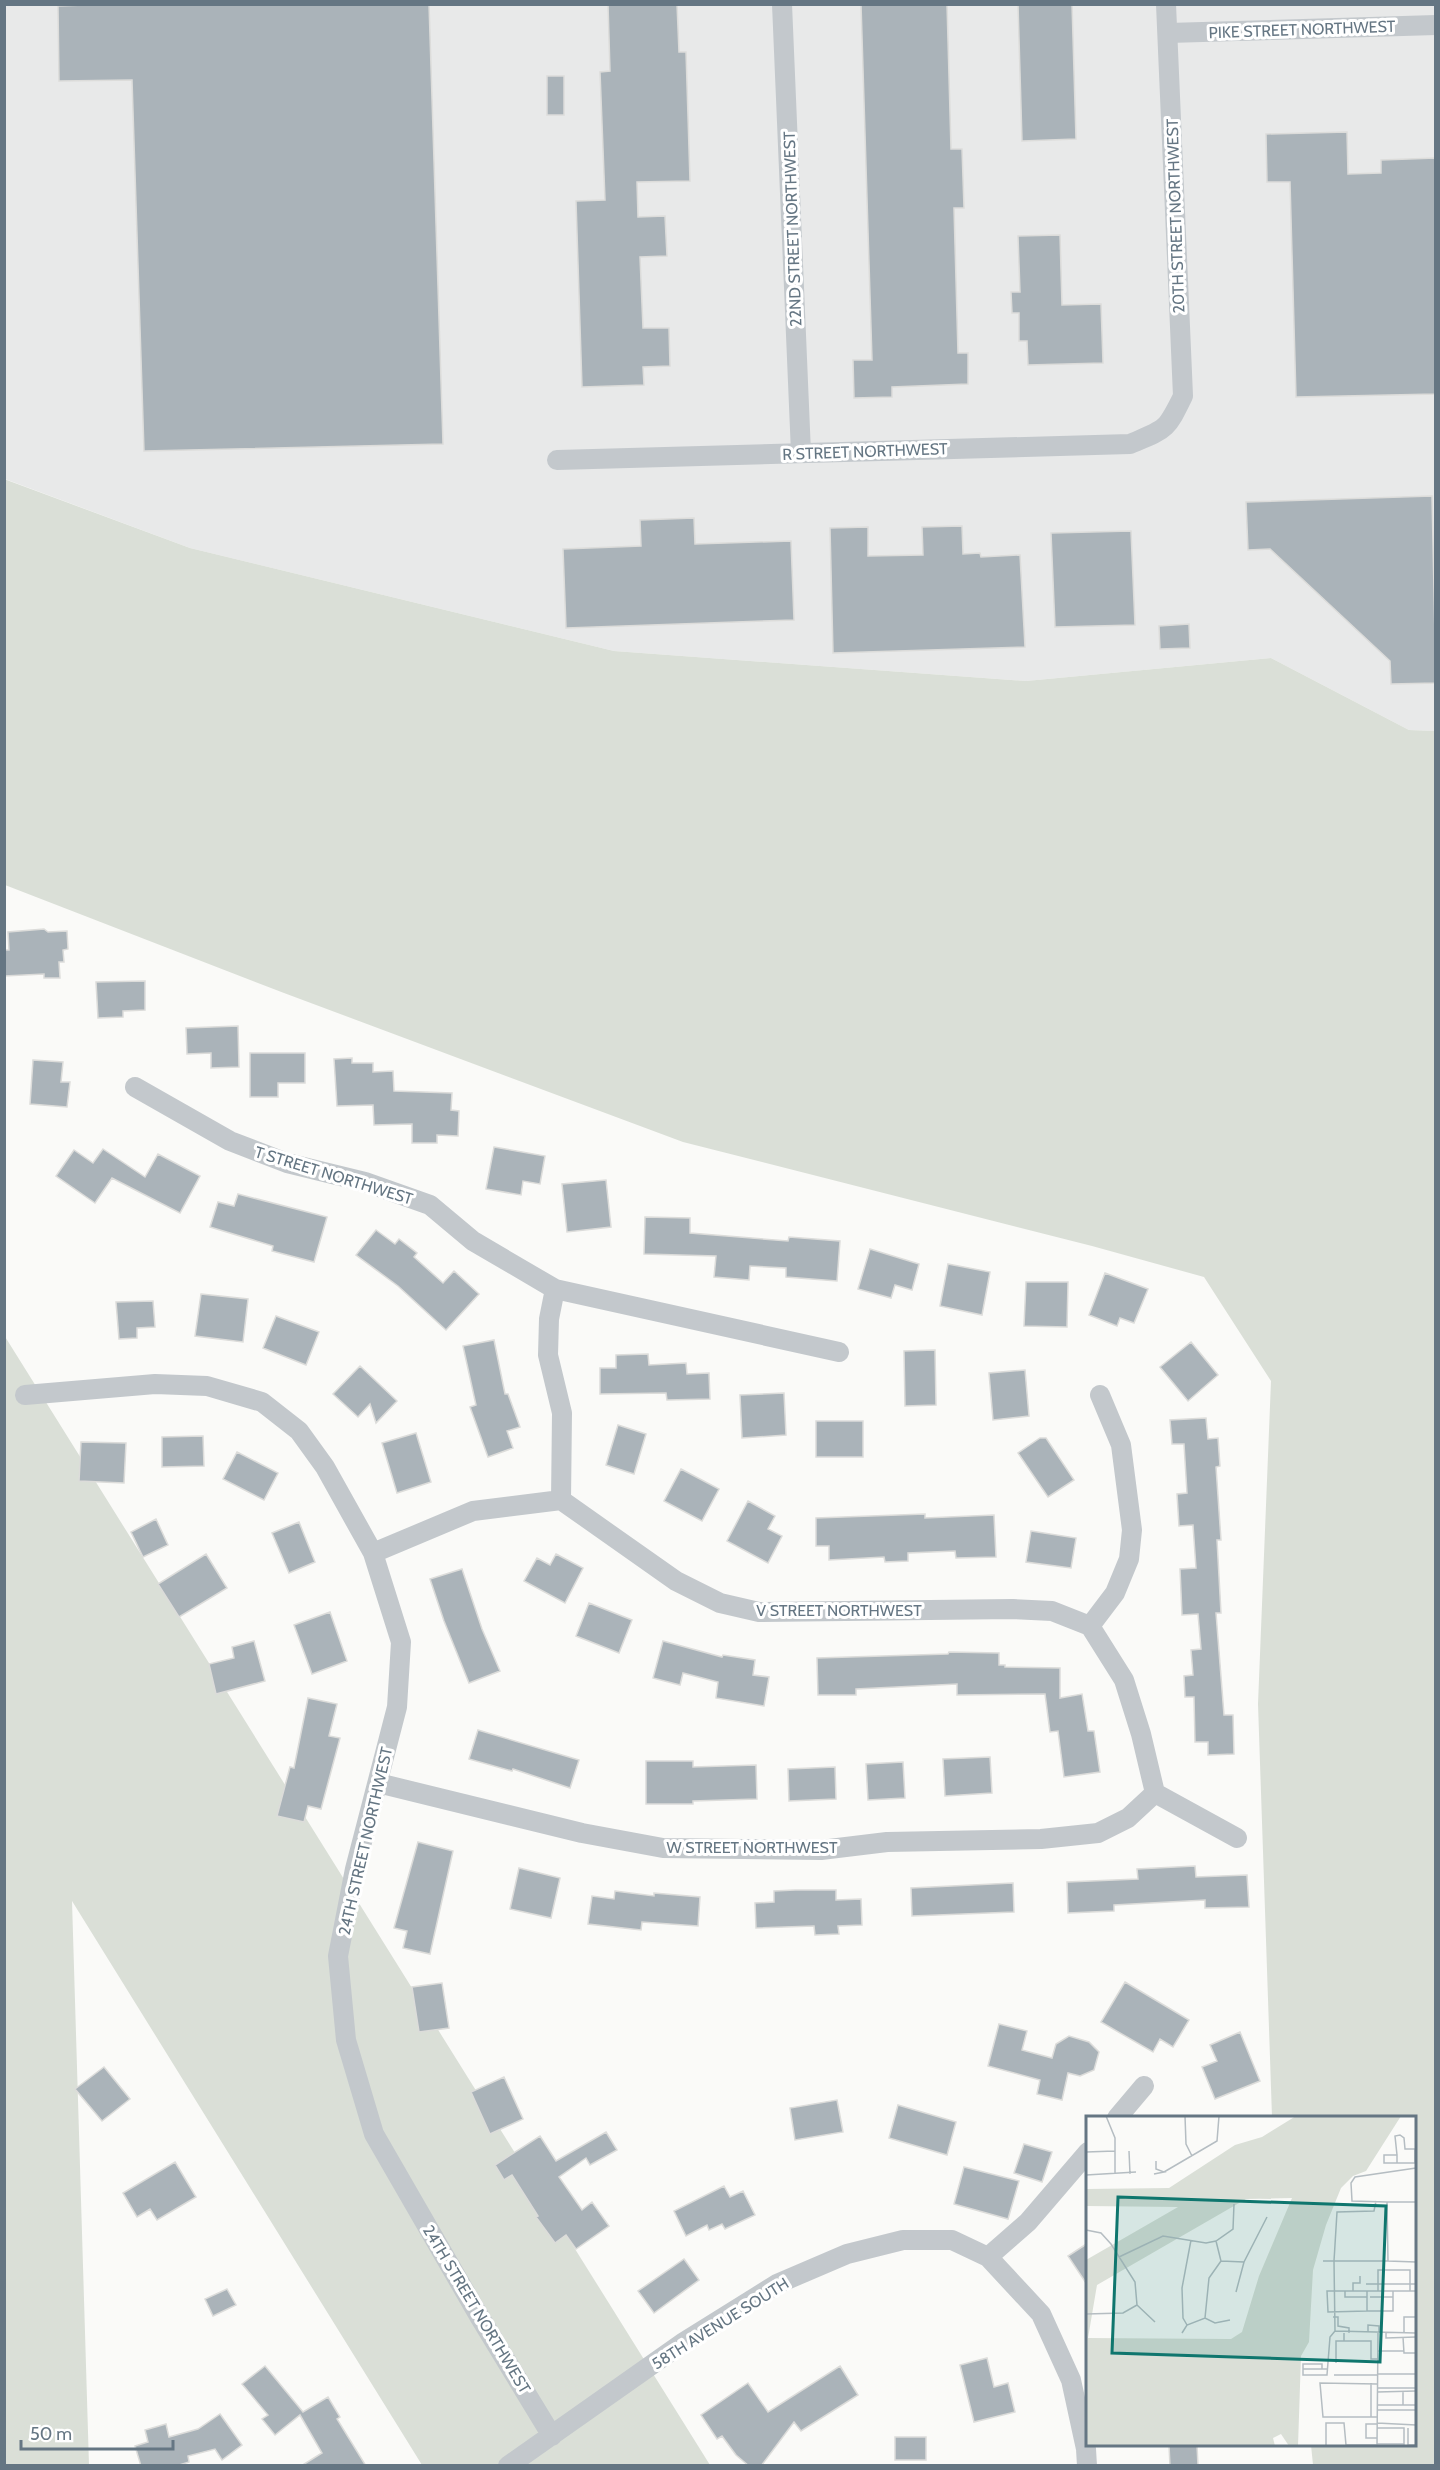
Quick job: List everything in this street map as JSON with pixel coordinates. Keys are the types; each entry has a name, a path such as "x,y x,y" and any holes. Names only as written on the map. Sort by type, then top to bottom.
{"street":[{"name":"22ND STREET NORTHWEST","path":"782,4 801,453"},
{"name":"20TH STREET NORTHWEST","path":"1166,4 1183,396 1169,425"},
{"name":"PIKE STREET NORTHWEST","path":"1168,33 1436,25"},
{"name":"R STREET NORTHWEST","path":"557,460 1130,444 1155,434 1169,425"},
{"name":"T STREET NORTHWEST","path":"135,1087 230,1141 287,1162 364,1182 430,1205 473,1241 555,1289 839,1352"},
{"path":"373,1553 473,1511 561,1500 562,1413 548,1355 549,1319 555,1289"},
{"name":"24TH STREET NORTHWEST","path":"26,1395 155,1384 207,1386 262,1402 298,1431 326,1467 373,1553 400,1642 397,1707 355,1869 339,1956 345,2040 374,2134 479,2316 552,2436"},
{"path":"1100,1395 1121,1445 1132,1530 1126,1568 1114,1593 1090,1626 1124,1680 1141,1734 1155,1793 1237,1838"},
{"name":"V STREET NORTHWEST","path":"561,1500 676,1581 720,1603 759,1612 1013,1609 1052,1611 1090,1626"},
{"name":"W STREET NORTHWEST","path":"378,1783 582,1833 663,1848 821,1850 887,1842 1041,1839 1098,1833 1128,1818 1155,1793"},
{"path":"1118,2116 1144,2086"},
{"path":"1086,2154 1028,2222 988,2257 1041,2314 1071,2380 1086,2449 1087,2466"},
{"name":"58TH AVENUE SOUTH","path":"508,2466 684,2343 777,2284 846,2254 903,2240 952,2240 988,2257"}],"shaded area":[{"path":"4,5 1435,5 1435,731 1409,730 1271,658 1026,681 614,651 190,548 5,479"},
{"path":"4,479 190,548 614,651 1026,681 1271,658 1409,730 1435,731 1435,2465 1313,2465 1311,2446 1416,2446 1416,2116 1272,2116 1258,1704 1271,1381 1204,1277 1092,1246 683,1142 284,993 5,885"},
{"path":"4,1335 710,2465 422,2465 72,1901 89,2465 5,2465"}],"building":[{"path":"429,4 443,444 144,451 132,80 59,81 58,6"},
{"path":"608,4 677,4 679,52 686,52 690,181 637,182 638,217 665,216 667,256 640,257 643,328 669,328 670,366 643,367 644,385 582,387 576,201 605,200 600,72 610,71"},
{"path":"861,4 947,4 951,149 962,149 964,208 954,208 958,353 968,353 968,384 892,387 892,397 854,398 853,360 872,360"},
{"path":"1018,4 1072,4 1076,139 1022,141"},
{"path":"547,76 564,76 564,115 547,115"},
{"path":"1347,132 1348,174 1381,173 1381,160 1436,158 1436,394 1296,397 1290,182 1267,182 1266,134"},
{"path":"1060,235 1062,305 1101,304 1103,363 1028,365 1027,341 1019,341 1019,313 1012,313 1011,292 1020,292 1018,236"},
{"path":"1432,496 1436,683 1391,684 1390,661 1270,549 1248,550 1246,502"},
{"path":"694,518 695,544 791,541 794,620 566,628 563,549 641,546 640,520"},
{"path":"962,526 963,554 980,553 981,557 1020,555 1025,647 833,653 830,528 868,527 868,556 923,555 922,527"},
{"path":"1131,531 1135,625 1055,627 1051,533"},
{"path":"1189,624 1190,648 1160,649 1159,626"},
{"path":"44,929 48,932 67,931 68,949 63,950 64,962 59,962 60,978 44,978 44,974 4,976 4,950 9,950 8,932"},
{"path":"145,981 145,1010 123,1011 123,1017 98,1018 96,982"},
{"path":"238,1026 239,1067 211,1068 211,1053 187,1054 186,1028"},
{"path":"250,1053 305,1053 305,1083 278,1083 278,1097 250,1097"},
{"path":"352,1058 352,1063 373,1063 373,1072 393,1071 394,1091 452,1093 451,1110 459,1111 458,1136 437,1135 437,1143 412,1143 412,1124 374,1125 373,1105 337,1106 334,1059"},
{"path":"33,1060 63,1062 61,1082 70,1082 67,1107 30,1104"},
{"path":"494,1147 545,1156 540,1184 523,1181 521,1195 486,1189"},
{"path":"103,1149 145,1177 158,1154 200,1176 180,1213 112,1178 95,1203 56,1176 74,1150 93,1163"},
{"path":"606,1180 611,1227 567,1232 562,1184"},
{"path":"238,1194 327,1217 314,1262 272,1251 273,1246 210,1227 218,1202 234,1206"},
{"path":"645,1217 690,1218 690,1233 788,1241 789,1237 840,1241 837,1281 786,1277 786,1268 750,1266 749,1280 714,1277 716,1256 644,1254"},
{"path":"376,1230 395,1244 399,1239 417,1253 414,1257 443,1283 454,1271 479,1294 446,1330 398,1286 356,1255"},
{"path":"870,1249 919,1264 912,1290 895,1285 891,1298 858,1289"},
{"path":"948,1264 990,1272 982,1315 940,1306"},
{"path":"1105,1273 1148,1289 1134,1323 1120,1318 1117,1326 1089,1315"},
{"path":"1026,1282 1068,1282 1067,1327 1024,1326"},
{"path":"201,1294 248,1299 243,1342 195,1336"},
{"path":"153,1301 155,1327 137,1328 137,1338 119,1339 116,1302"},
{"path":"276,1316 319,1332 306,1365 263,1348"},
{"path":"494,1340 505,1394 508,1394 520,1427 507,1431 513,1448 488,1457 470,1407 476,1405 463,1346"},
{"path":"1191,1342 1218,1375 1188,1401 1160,1367"},
{"path":"935,1350 936,1405 905,1406 904,1351"},
{"path":"648,1354 649,1365 686,1363 687,1374 709,1373 710,1399 667,1400 666,1393 600,1394 600,1368 616,1368 616,1355"},
{"path":"360,1366 397,1401 376,1423 370,1404 358,1417 333,1394"},
{"path":"1025,1370 1029,1416 993,1420 989,1373"},
{"path":"784,1393 786,1435 742,1438 740,1395"},
{"path":"1206,1418 1208,1439 1218,1438 1220,1466 1216,1467 1221,1540 1217,1540 1221,1613 1216,1613 1224,1715 1233,1715 1234,1754 1208,1755 1208,1742 1195,1742 1194,1697 1185,1697 1184,1676 1193,1675 1191,1650 1201,1649 1198,1614 1182,1615 1180,1569 1196,1568 1193,1525 1179,1526 1177,1494 1187,1493 1184,1444 1172,1444 1170,1420"},
{"path":"816,1421 863,1421 863,1457 816,1457"},
{"path":"618,1425 646,1434 634,1474 606,1465"},
{"path":"416,1433 431,1482 397,1493 382,1443"},
{"path":"203,1436 204,1466 162,1467 162,1437"},
{"path":"1040,1438 1046,1438 1074,1480 1048,1497 1018,1453"},
{"path":"81,1442 126,1443 124,1483 79,1481"},
{"path":"237,1452 278,1473 264,1500 223,1479"},
{"path":"681,1469 719,1489 702,1521 664,1501"},
{"path":"748,1501 775,1516 768,1529 782,1536 768,1563 727,1541"},
{"path":"925,1514 925,1518 994,1515 996,1557 956,1558 955,1551 908,1553 908,1561 885,1562 884,1557 829,1560 829,1546 816,1546 816,1518"},
{"path":"156,1519 168,1545 143,1557 131,1532"},
{"path":"299,1522 315,1562 289,1573 272,1533"},
{"path":"1031,1531 1076,1538 1071,1568 1026,1562"},
{"path":"206,1554 227,1588 179,1617 158,1584"},
{"path":"556,1554 583,1568 565,1603 524,1581 537,1558 550,1565"},
{"path":"462,1569 482,1629 500,1671 469,1683 430,1579"},
{"path":"589,1603 632,1620 619,1653 576,1636"},
{"path":"330,1612 347,1661 312,1674 294,1625"},
{"path":"254,1641 265,1681 216,1694 209,1664 234,1658 232,1647"},
{"path":"663,1641 722,1657 723,1655 755,1660 753,1675 769,1677 764,1706 716,1698 718,1682 683,1673 680,1685 653,1678"},
{"path":"949,1652 999,1653 999,1665 1005,1665 1005,1667 1060,1668 1060,1698 1082,1694 1088,1731 1094,1731 1100,1772 1064,1777 1058,1731 1050,1732 1045,1694 957,1695 957,1684 856,1689 856,1695 818,1695 817,1658 948,1654"},
{"path":"308,1698 337,1704 329,1736 340,1738 321,1809 308,1806 304,1822 277,1816 290,1767 294,1768"},
{"path":"478,1730 579,1760 570,1788 513,1769 512,1771 469,1759"},
{"path":"990,1757 992,1793 945,1796 943,1759"},
{"path":"646,1761 693,1761 693,1767 756,1765 757,1799 693,1801 693,1804 646,1804"},
{"path":"903,1762 905,1798 868,1800 866,1764"},
{"path":"835,1767 836,1799 789,1801 788,1769"},
{"path":"418,1842 453,1851 430,1954 403,1948 407,1931 394,1928"},
{"path":"1195,1866 1196,1877 1247,1875 1249,1907 1205,1908 1205,1900 1114,1905 1114,1911 1068,1913 1067,1882 1138,1879 1137,1869"},
{"path":"519,1868 560,1878 551,1918 510,1909"},
{"path":"1013,1883 1014,1912 912,1916 911,1888"},
{"path":"836,1890 836,1900 861,1899 862,1925 838,1926 839,1934 815,1935 814,1926 756,1928 755,1903 774,1902 774,1891"},
{"path":"615,1891 654,1896 654,1893 700,1897 698,1926 642,1922 641,1930 588,1924 592,1896 614,1899"},
{"path":"1125,1982 1189,2020 1173,2047 1160,2039 1153,2052 1101,2022"},
{"path":"442,1983 449,2028 419,2032 412,1987"},
{"path":"999,2024 1027,2031 1022,2050 1052,2058 1056,2044 1069,2036 1089,2042 1099,2052 1094,2070 1080,2076 1068,2073 1062,2100 1037,2094 1040,2080 988,2066"},
{"path":"1240,2032 1260,2081 1215,2099 1202,2067 1217,2061 1210,2045"},
{"path":"104,2067 130,2099 102,2121 75,2089"},
{"path":"504,2077 523,2119 490,2134 471,2092"},
{"path":"837,2100 843,2132 795,2140 790,2108"},
{"path":"898,2105 956,2122 947,2155 889,2138"},
{"path":"606,2132 617,2150 590,2165 586,2158 559,2177 582,2210 592,2202 609,2226 576,2249 566,2235 555,2243 536,2217 538,2216 512,2175 504,2180 495,2165 540,2136 556,2161"},
{"path":"1024,2144 1052,2152 1042,2182 1014,2173"},
{"path":"175,2162 196,2197 157,2220 150,2209 137,2217 123,2193"},
{"path":"964,2167 1019,2181 1008,2219 954,2204"},
{"path":"724,2186 730,2197 743,2191 755,2215 725,2229 722,2224 709,2230 707,2225 686,2236 674,2211"},
{"path":"1086,2244 1086,2283 1068,2256"},
{"path":"684,2259 699,2280 654,2313 638,2291"},
{"path":"227,2289 236,2305 213,2316 205,2299"},
{"path":"987,2358 994,2387 1008,2383 1015,2412 974,2422 960,2365"},
{"path":"265,2366 303,2412 328,2397 340,2417 337,2419 366,2466 301,2466 322,2453 300,2415 275,2435 262,2419 268,2415 242,2384"},
{"path":"840,2366 858,2395 801,2431 794,2422 761,2466 749,2466 736,2455 722,2436 717,2439 701,2415 748,2383 768,2412"},
{"path":"220,2414 242,2445 222,2460 215,2449 188,2456 189,2462 176,2466 141,2466 135,2446 148,2442 145,2430 166,2424 169,2437 198,2429"},
{"path":"895,2437 926,2437 926,2460 895,2460"},
{"path":"1169,2446 1197,2446 1198,2466 1170,2466"}]}
